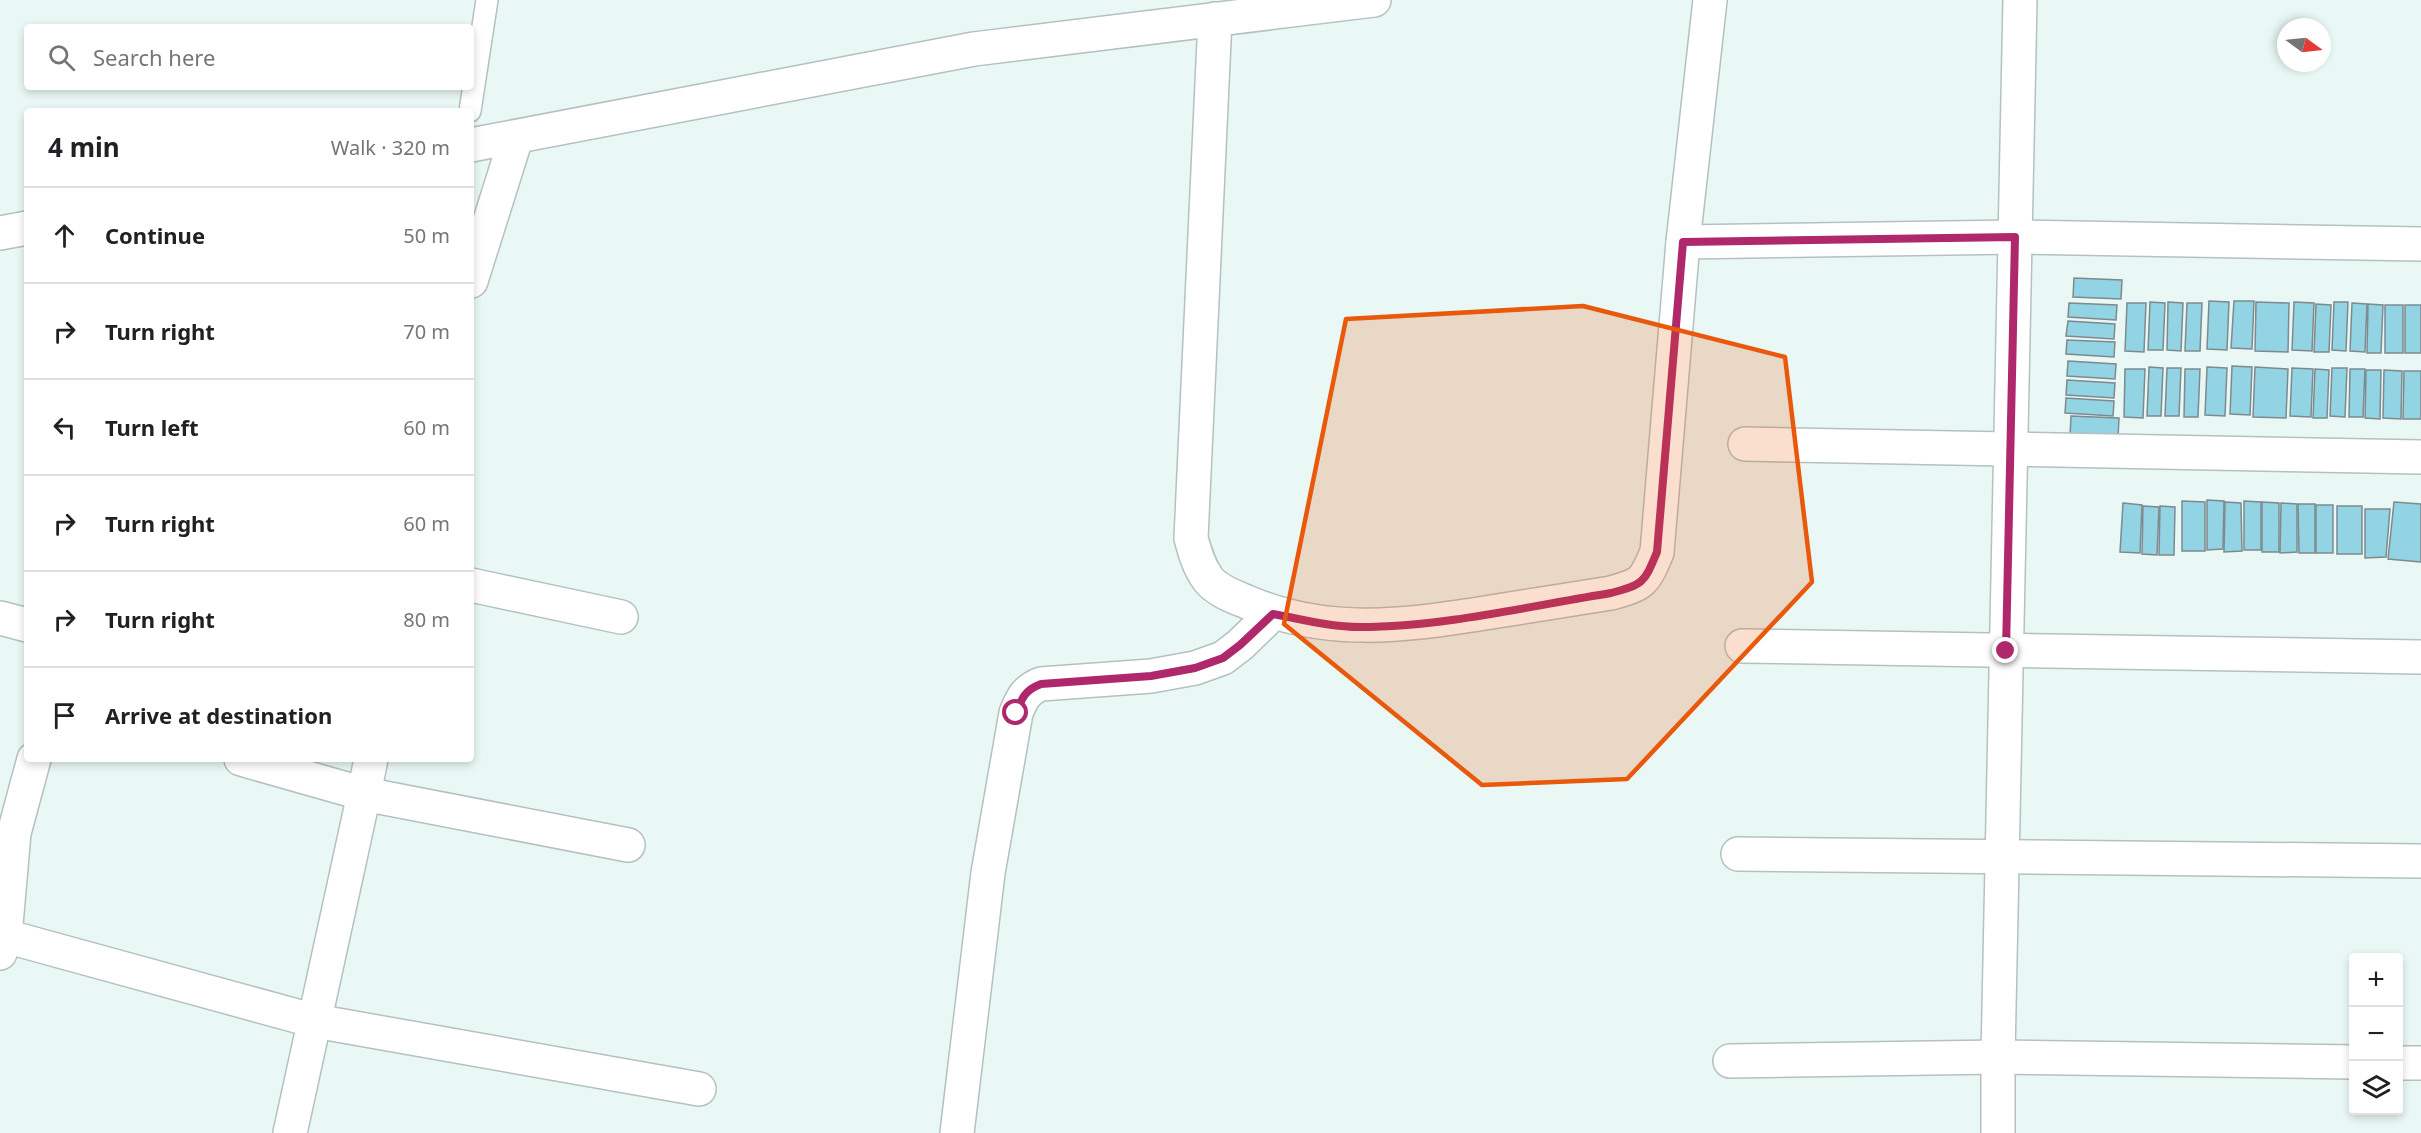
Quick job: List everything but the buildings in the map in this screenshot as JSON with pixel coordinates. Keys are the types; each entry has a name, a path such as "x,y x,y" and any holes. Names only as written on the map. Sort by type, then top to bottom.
{"street":[{"path":"474,145 974,49 1374,0"},
{"path":"1215,19 1191,538 1198,562 1210,581 1230,595 1273,614 1319,623 1358,627 1414,624 1611,593 1637,586 1647,576 1657,552 1683,242 1710,0"},
{"path":"1998,1133 2020,0"},
{"path":"474,272 516,138"},
{"path":"0,233 24,229"},
{"path":"1683,242 2015,237 2421,244"},
{"path":"1745,444 2010,451 2421,457"},
{"path":"474,586 621,617"},
{"path":"957,1133 988,873 1016,713 1022,696 1030,688 1041,684 1151,676 1195,668 1223,658 1273,614"},
{"path":"0,618 24,624"},
{"path":"1742,646 2421,657"},
{"path":"33,762 7,830 3,944 315,1021 699,1089"},
{"path":"252,762 364,794 628,844"},
{"path":"290,1133 370,762"},
{"path":"1738,854 2421,861"},
{"path":"1730,1061 1998,1057 2349,1062"},
{"path":"2403,1063 2421,1063"}],"lane":[{"path":"474,85 487,0"},
{"path":"470,108 473,90"}],"highlighted area":[{"path":"1583,306 1785,357 1812,582 1627,779 1482,785 1284,624 1346,319"}],"route":[{"path":"1016,713 1022,696 1030,688 1041,684 1151,676 1195,668 1223,658 1273,614 1319,623 1358,627 1414,624 1611,593 1637,586 1647,576 1657,552 1683,242 2015,237 2006,651"}]}
